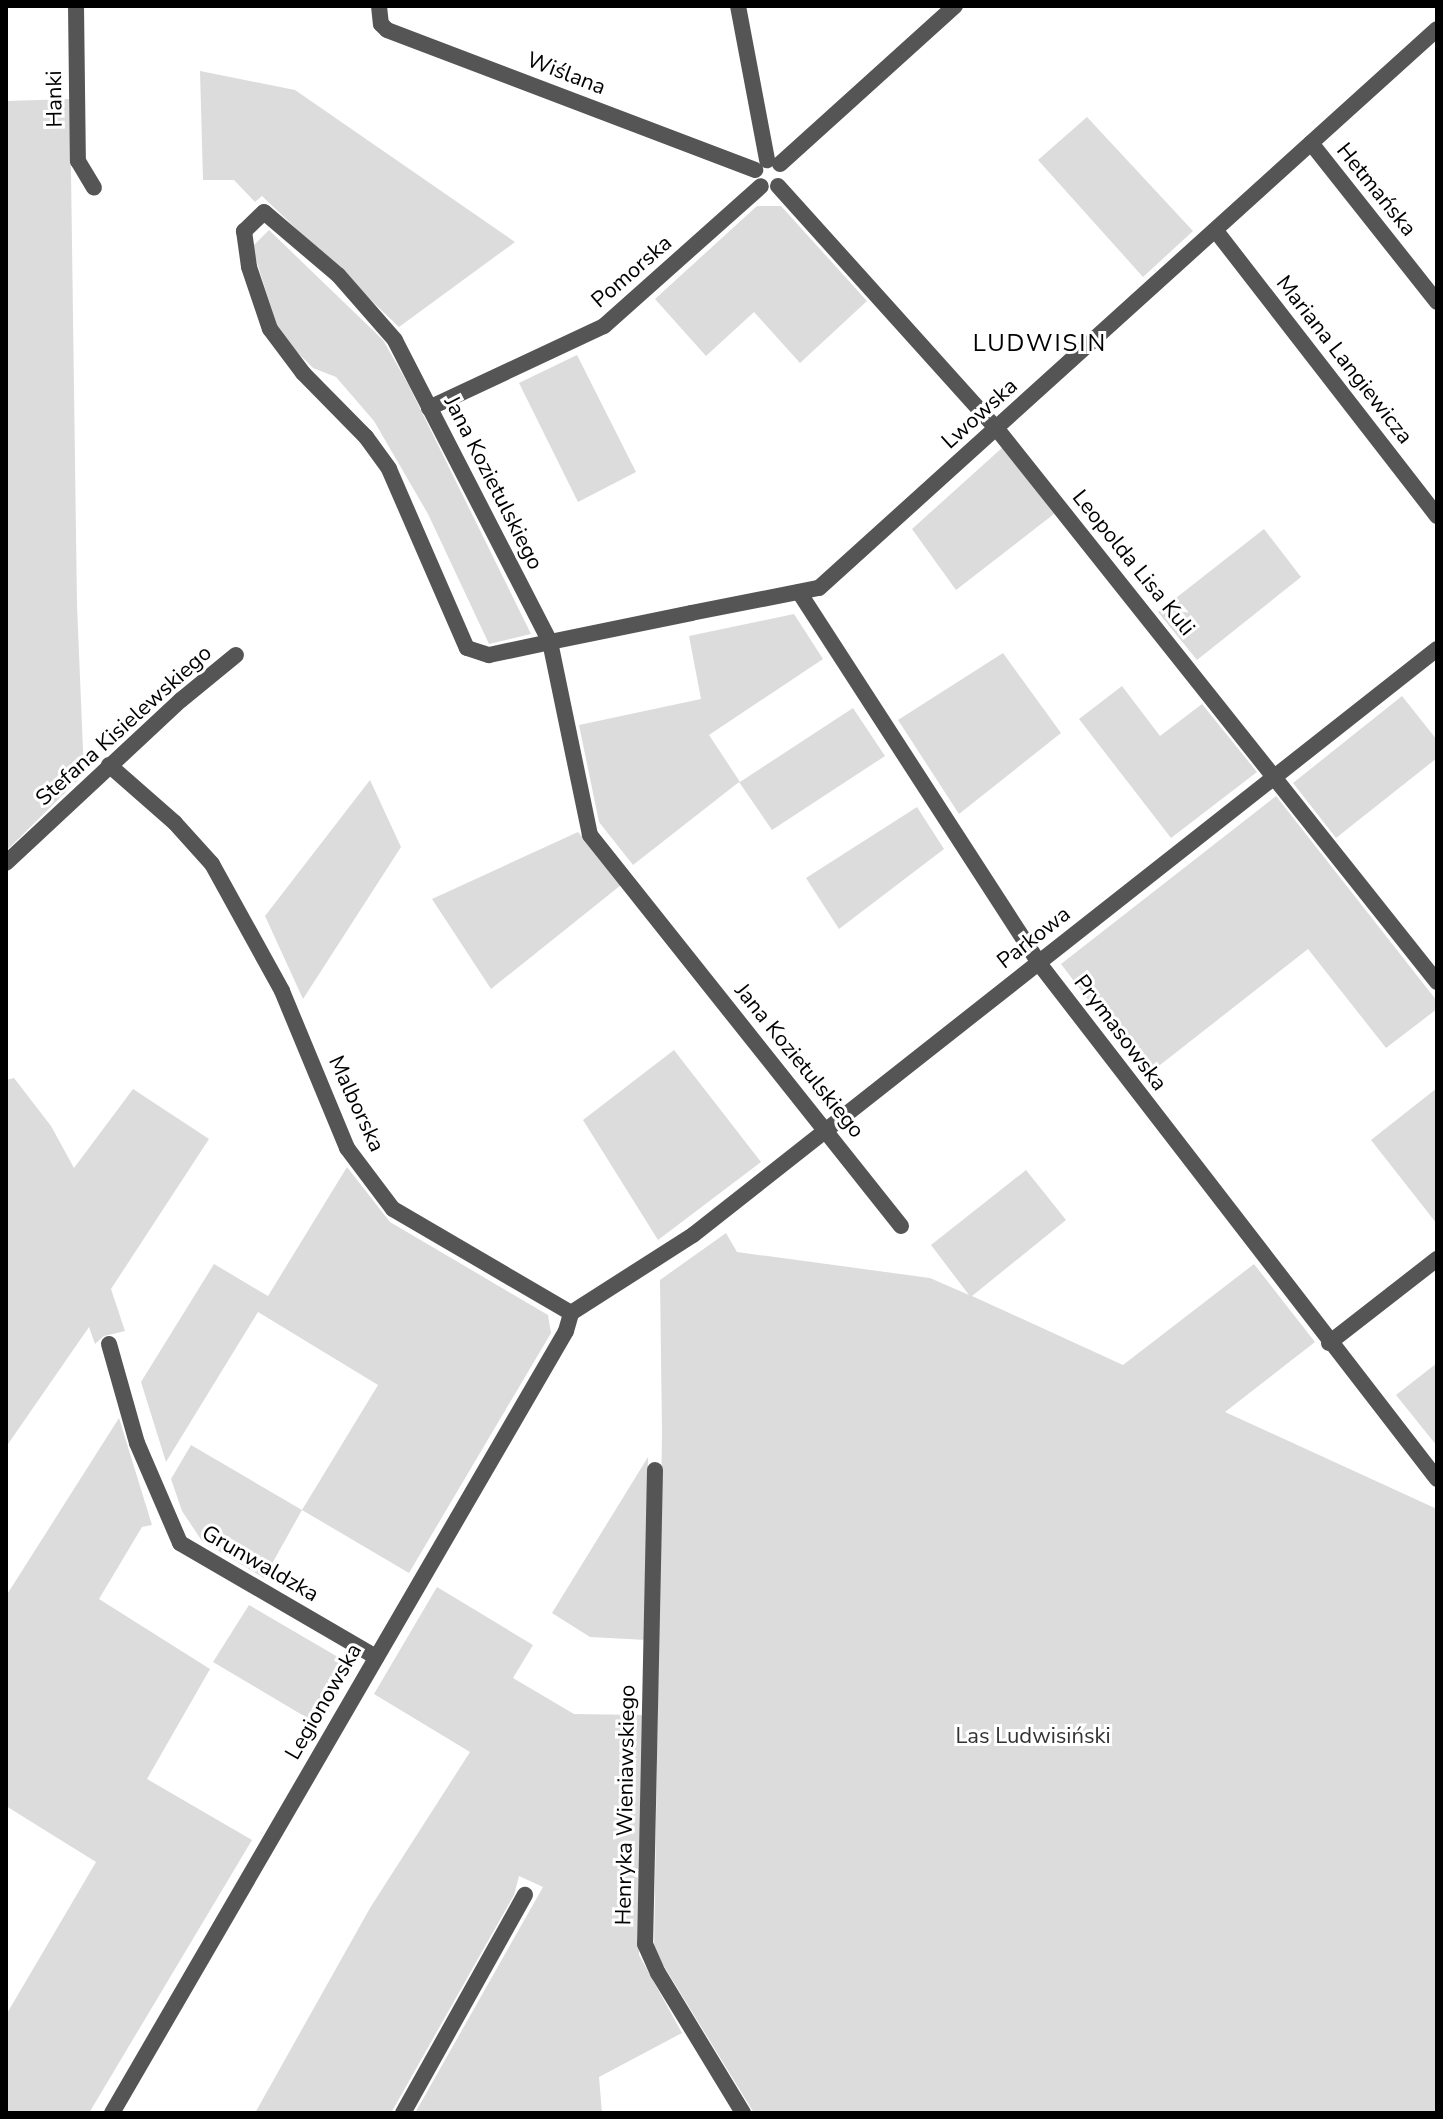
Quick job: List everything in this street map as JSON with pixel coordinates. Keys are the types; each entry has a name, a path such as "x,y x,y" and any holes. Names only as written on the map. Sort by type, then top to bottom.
{"street":[{"name":"Hanki","path":"76,6 78,161 94,188"},
{"name":"Wiślana","path":"379,6 381,24 387,30 766,170"},
{"path":"738,6 766,170"},
{"name":"Pomorska","path":"429,408 604,326 766,170 955,6"},
{"name":"Lwowska","path":"467,648 489,655 819,588 1437,29"},
{"name":"Hetmańska","path":"1311,143 1437,302"},
{"name":"Leopolda Lisa Kuli","path":"766,170 783,175 778,186 997,429 1437,982"},
{"name":"Jana Kozietulskiego","path":"467,648 389,469 366,437 303,373 270,329 249,267 244,238 249,224 264,212 338,275 395,340 550,642 590,835 901,1226"},
{"name":"Mariana Langiewicza","path":"1216,231 1437,516"},
{"name":"Prymasowska","path":"799,592 1038,962 1329,1343 1437,1479"},
{"name":"Parkowa","path":"571,1313 658,1260 1437,649"},
{"name":"Stefana Kisielewskiego","path":"6,863 109,765 236,655"},
{"name":"Malborska","path":"109,765 175,823 212,864 282,991 347,1148 393,1209 571,1313"},
{"path":"1329,1343 1437,1259"},
{"name":"Legionowska","path":"112,2113 566,1331 571,1313"},
{"name":"Grunwaldzka","path":"109,1344 137,1443 180,1543 376,1657"},
{"name":"Henryka Wieniawskiego","path":"655,1470 645,1944 658,1973 743,2113"},
{"path":"403,2113 525,1895"}],"green space":[{"path":"200,71 295,90 515,242 399,327 262,196 255,202 234,180 203,180"},
{"path":"70,99 77,605 84,774 6,851 6,101"},
{"path":"1087,117 1193,231 1143,277 1038,160"},
{"path":"757,206 781,206 867,301 800,363 754,312 706,356 655,299"},
{"path":"269,230 383,340 408,384 531,634 489,644 428,514 374,421 336,377 313,368 280,335 252,247"},
{"path":"577,355 636,472 578,502 519,383"},
{"path":"1003,447 1054,514 956,590 912,529"},
{"path":"1264,529 1301,577 1197,660 1158,612"},
{"path":"794,614 823,659 709,735 740,782 853,708 885,756 772,830 739,782 633,865 599,822 579,725 701,699 689,636"},
{"path":"1003,653 1061,733 959,814 898,720"},
{"path":"1122,686 1160,736 1202,704 1257,772 1171,838 1079,719"},
{"path":"1402,696 1437,740 1437,758 1336,838 1293,783"},
{"path":"370,780 401,847 303,999 265,916"},
{"path":"1276,796 1437,1001 1437,1009 1386,1048 1308,949 1146,1076 1061,964"},
{"path":"917,807 944,849 839,929 806,878"},
{"path":"578,832 621,885 491,989 432,899"},
{"path":"674,1050 761,1162 658,1240 583,1120"},
{"path":"14,1078 51,1126 74,1168 133,1089 209,1139 111,1289 125,1331 104,1336 95,1344 89,1327 6,1447 6,1080"},
{"path":"1437,1088 1437,1224 1371,1140"},
{"path":"347,1167 390,1222 548,1315 551,1333 409,1573 302,1510 378,1385 258,1312 166,1462 141,1382 214,1264 268,1296"},
{"name":"Las Ludwisiński","path":"1026,1170 1066,1220 972,1296 1123,1365 1254,1264 1315,1342 1225,1412 1437,1509 1437,2113 754,2113 654,1950 662,1433 660,1280 726,1233 737,1252 930,1278 969,1295 931,1245"},
{"path":"1437,1363 1437,1446 1396,1395"},
{"path":"119,1418 152,1525 142,1527 99,1599 210,1669 147,1779 252,1840 89,2113 6,2113 6,2015 96,1862 6,1806 6,1596"},
{"path":"191,1445 302,1510 264,1578 202,1541 182,1511 171,1479"},
{"path":"648,1457 646,1640 590,1637 552,1613"},
{"path":"437,1587 533,1645 513,1678 574,1714 643,1715 639,1955 682,2033 599,2077 602,2113 415,2113 543,1887 519,1876 514,1895 391,2113 255,2113 370,1908 470,1752 374,1694"},
{"path":"249,1605 343,1660 347,1678 319,1725 213,1662"}],"district":[{"name":"LUDWISIN","path":"1040,344"}]}
